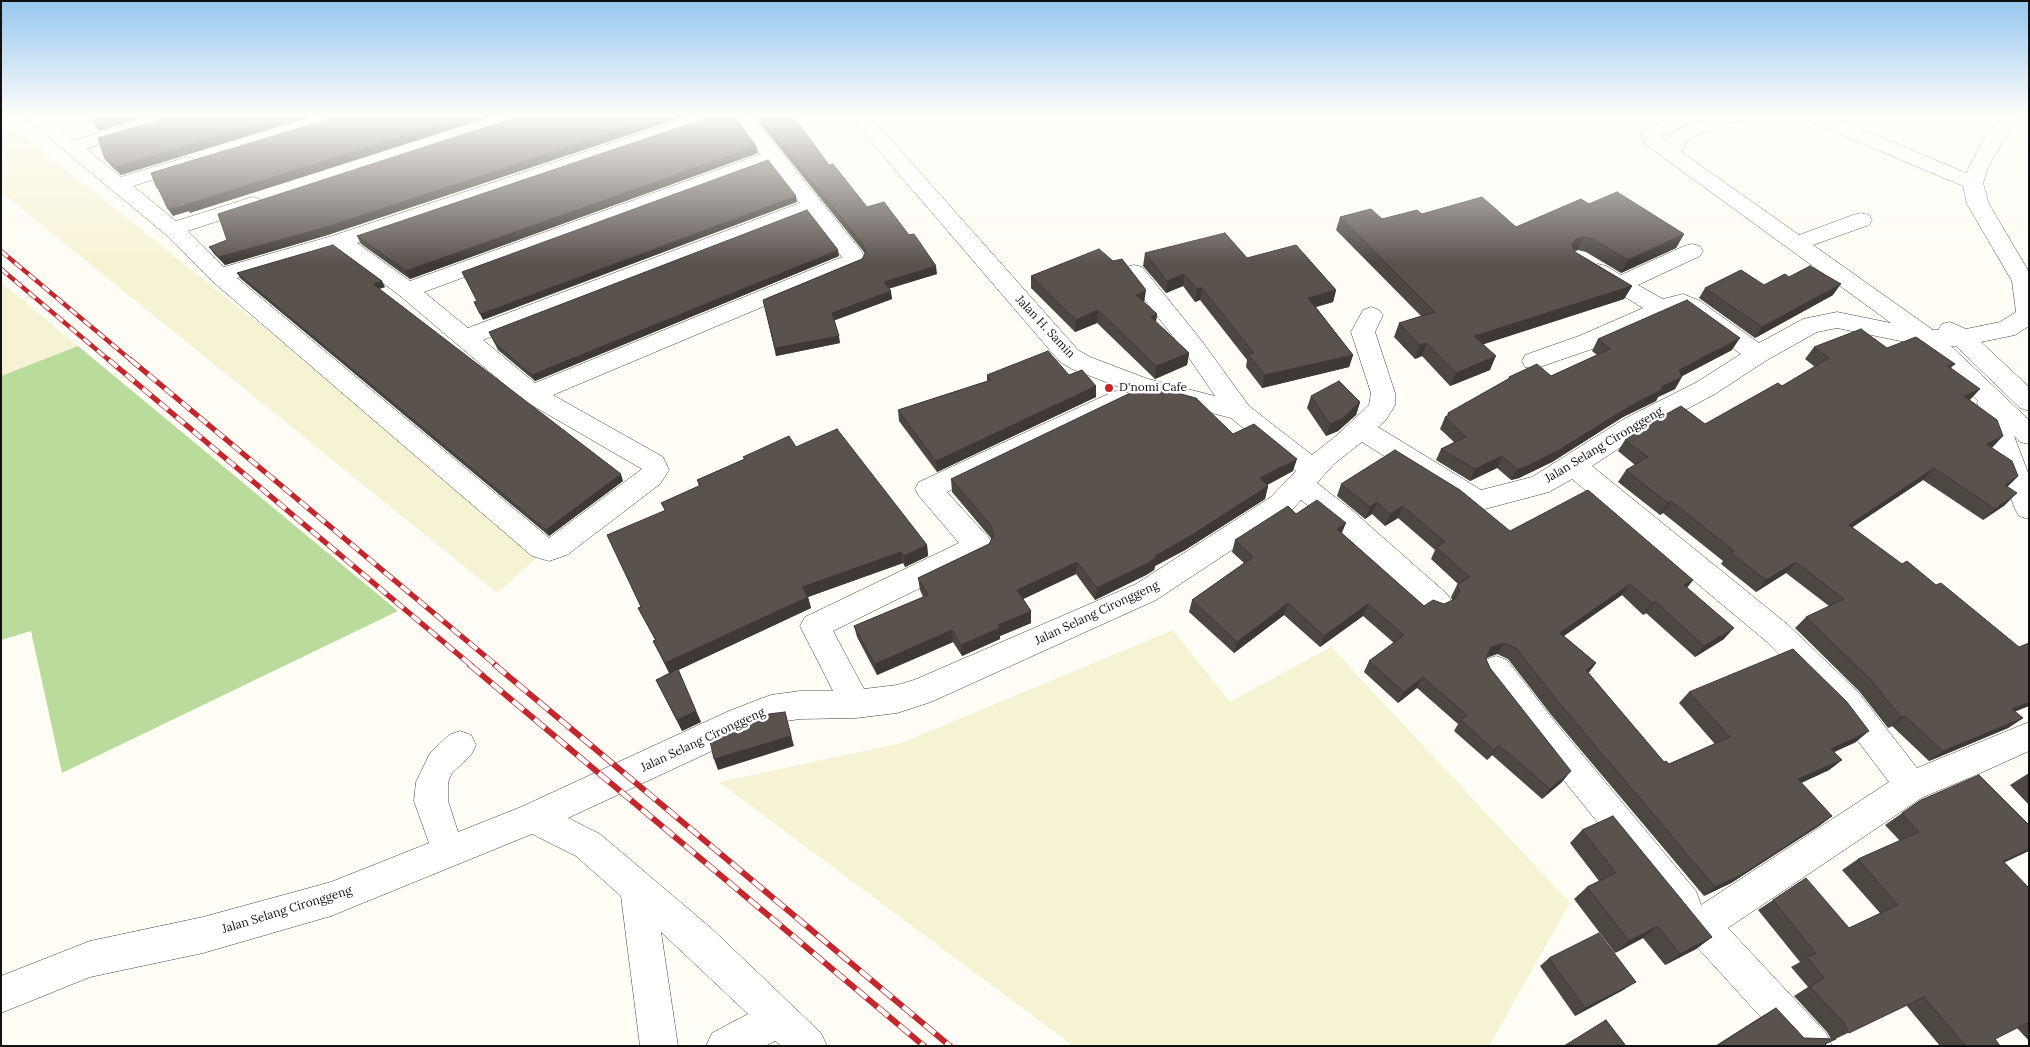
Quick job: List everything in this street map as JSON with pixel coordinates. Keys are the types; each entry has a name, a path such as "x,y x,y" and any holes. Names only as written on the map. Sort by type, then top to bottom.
{"street":[{"path":"94,165 173,229 220,276 542,548 549,550 557,547 651,477 656,466 532,394 407,290 340,241"},
{"path":"118,184 181,165"},
{"path":"220,276 340,241 567,165"},
{"path":"407,290 750,165"},
{"path":"532,394 853,262 854,257 781,165"},
{"name":"Jalan H. Samin","path":"901,165 1070,356 1081,363 1143,388 1188,397 1240,412 1306,477 1343,518 1437,602"},
{"path":"1690,165 1803,240 1962,338 2029,402"},
{"path":"1701,165 1803,240 1928,338 2029,435"},
{"path":"1930,165 1973,183 1979,165"},
{"name":"Jalan Selang Cironggeng","path":"1,995 90,959 203,935 331,899 533,818 740,721 771,709 800,705 856,704 897,699 920,692 1146,592 1281,504 1325,457 1362,429 1472,498 1481,500 1540,485 1633,426 1706,388 1758,354 1811,325 1837,320 1928,338 1962,338 2007,329 2028,315 2022,282 1978,204 1973,183"},
{"path":"173,229 272,196"},
{"path":"465,338 814,205"},
{"path":"1803,240 1861,220"},
{"path":"1620,284 1692,251"},
{"path":"1578,259 1662,309"},
{"path":"1134,272 1193,346 1240,412"},
{"path":"1534,361 1587,342 1677,302 1688,303 1758,354"},
{"path":"1362,429 1377,414 1382,405 1383,393 1363,332 1371,315"},
{"path":"856,704 816,626 979,546 928,489 1143,388"},
{"path":"1987,394 2009,459 2029,509"},
{"path":"1573,465 1777,633 1847,702 1911,786"},
{"path":"1496,668 1540,727 1701,924 1744,973 1814,1046"},
{"path":"1701,924 1731,907 1911,786 1975,775 2029,736"},
{"path":"449,853 431,801 432,782 441,763 460,745"},
{"path":"533,818 588,845 698,941 808,1046"},
{"path":"637,888 659,1046"},
{"path":"725,1046 779,1018"}],"shaded area":[{"path":"1,165 60,165 257,322 350,392 539,556 497,593 1,192"},
{"path":"1,282 78,346 1,376"},
{"path":"1173,630 1230,702 1331,647 1570,903 1489,1046 1073,1046 719,782 901,743"}],"green space":[{"path":"78,346 398,611 62,773 31,631 1,640 1,376"}],"building":[{"path":"178,165 312,165 168,209 151,173"},
{"path":"369,165 515,165 327,227 219,257 209,247 227,240 218,214"},
{"path":"568,165 703,165 406,271 357,236"},
{"path":"755,165 772,165 796,196 480,314 474,302 477,301 462,272"},
{"path":"798,165 834,165 867,207 884,202 909,235 914,234 936,266 884,282 891,291 832,313 839,336 775,348 763,300 862,259 866,252 862,243"},
{"path":"1617,192 1684,234 1628,260 1593,239 1584,237 1576,239 1572,245 1575,252 1632,286 1474,336 1496,356 1456,373 1427,343 1420,345 1399,323 1435,312 1340,217 1371,209 1382,219 1417,210 1422,214 1482,197 1516,227 1581,199 1589,204"},
{"path":"807,210 838,250 532,375 495,343 489,332"},
{"path":"1225,233 1247,258 1296,245 1336,290 1308,298 1353,355 1265,375 1248,354 1254,353 1202,288 1197,289 1184,274 1167,281 1145,253"},
{"path":"333,245 382,281 373,284 621,474 546,530 237,273"},
{"path":"1099,249 1113,261 1122,259 1146,290 1136,295 1157,314 1151,317 1189,353 1156,366 1098,310 1076,320 1031,276"},
{"path":"1810,266 1841,284 1762,327 1705,288 1741,270 1764,285 1785,274 1789,277"},
{"path":"1687,300 1740,338 1679,370 1682,377 1661,387 1663,389 1630,406 1559,450 1525,467 1517,469 1502,456 1475,469 1441,449 1466,437 1445,417 1449,415 1448,413 1509,377 1537,364 1551,376 1610,349 1598,339"},
{"path":"1861,329 1887,348 1916,337 1955,364 1948,366 1980,389 1964,396 1997,420 2003,436 1986,444 2012,461 2018,476 2005,485 2017,493 1995,509 1934,468 1849,525 1902,564 1907,561 1936,585 1941,583 2019,647 2029,643 2029,702 2012,709 2023,718 1943,751 1905,716 1901,717 1871,680 1806,617 1844,599 1796,562 1766,580 1731,553 1734,551 1671,501 1668,503 1626,470 1648,457 1625,440 1650,423 1681,406 1705,424 1778,383 1782,386 1829,358 1814,347"},
{"path":"1048,351 1069,375 1082,370 1096,386 936,461 898,410 991,380 987,375"},
{"path":"1339,381 1360,402 1342,419 1330,424 1311,396"},
{"path":"1147,385 1196,398 1233,434 1254,424 1297,459 1260,478 1268,486 1187,538 1155,556 1156,558 1148,563 1097,588 1077,562 1017,590 1031,611 998,625 1000,628 961,645 952,630 875,664 854,626 928,595 918,578 989,544 994,535 990,524 951,479"},
{"path":"837,429 927,545 904,556 901,552 802,587 808,597 665,663 653,641 656,640 638,608 641,607 607,535 666,510 661,503 701,485 697,480 745,459 743,457 789,436 796,447"},
{"path":"1395,450 1460,490 1510,531 1588,490 1693,580 1684,585 1734,628 1704,646 1655,601 1652,603 1630,584 1560,633 1596,663 1586,670 1664,762 1666,761 1669,764 1730,737 1689,692 1793,649 1847,702 1869,731 1831,749 1842,760 1798,779 1832,816 1743,874 1715,887 1561,705 1516,648 1504,643 1491,647 1486,659 1490,668 1571,771 1550,789 1499,745 1494,750 1461,720 1467,715 1423,677 1404,692 1369,661 1404,635 1368,604 1324,636 1288,603 1237,642 1192,600 1253,557 1235,540 1288,506 1296,514 1317,500 1346,523 1337,529 1424,606 1433,600 1444,604 1455,599 1460,591 1457,585 1470,577 1436,547 1445,542 1403,506 1390,514 1377,502 1370,507 1341,484"},
{"path":"678,669 696,711 677,720 656,680"},
{"path":"785,712 791,736 714,759 710,741 769,714"},
{"path":"1979,775 2029,825 2029,849 2003,861 2029,888 2029,1022 1995,1039 2000,1046 1966,1046 1924,997 1849,1033 1844,1023 1810,987 1824,978 1807,957 1816,953 1773,900 1806,878 1849,928 1898,905 1858,859 1919,832 1902,813 1921,800"},
{"path":"1613,816 1712,937 1680,954 1658,926 1629,941 1587,887 1616,873 1582,830"},
{"path":"1599,933 1636,982 1585,1008 1549,958"},
{"path":"1776,1008 1804,1038 1836,1039 1825,1044 1827,1046 1717,1046"},
{"path":"1606,1020 1626,1046 1564,1046"}],"railway":[{"path":"1,251 132,361"},
{"path":"1,269 110,361"},
{"path":"109,360 472,666"},
{"path":"131,360 497,666"},
{"path":"470,665 924,1046"},
{"path":"495,665 950,1046"}],"place":[{"name":"D'nomi Cafe","path":"1109,388"}]}
